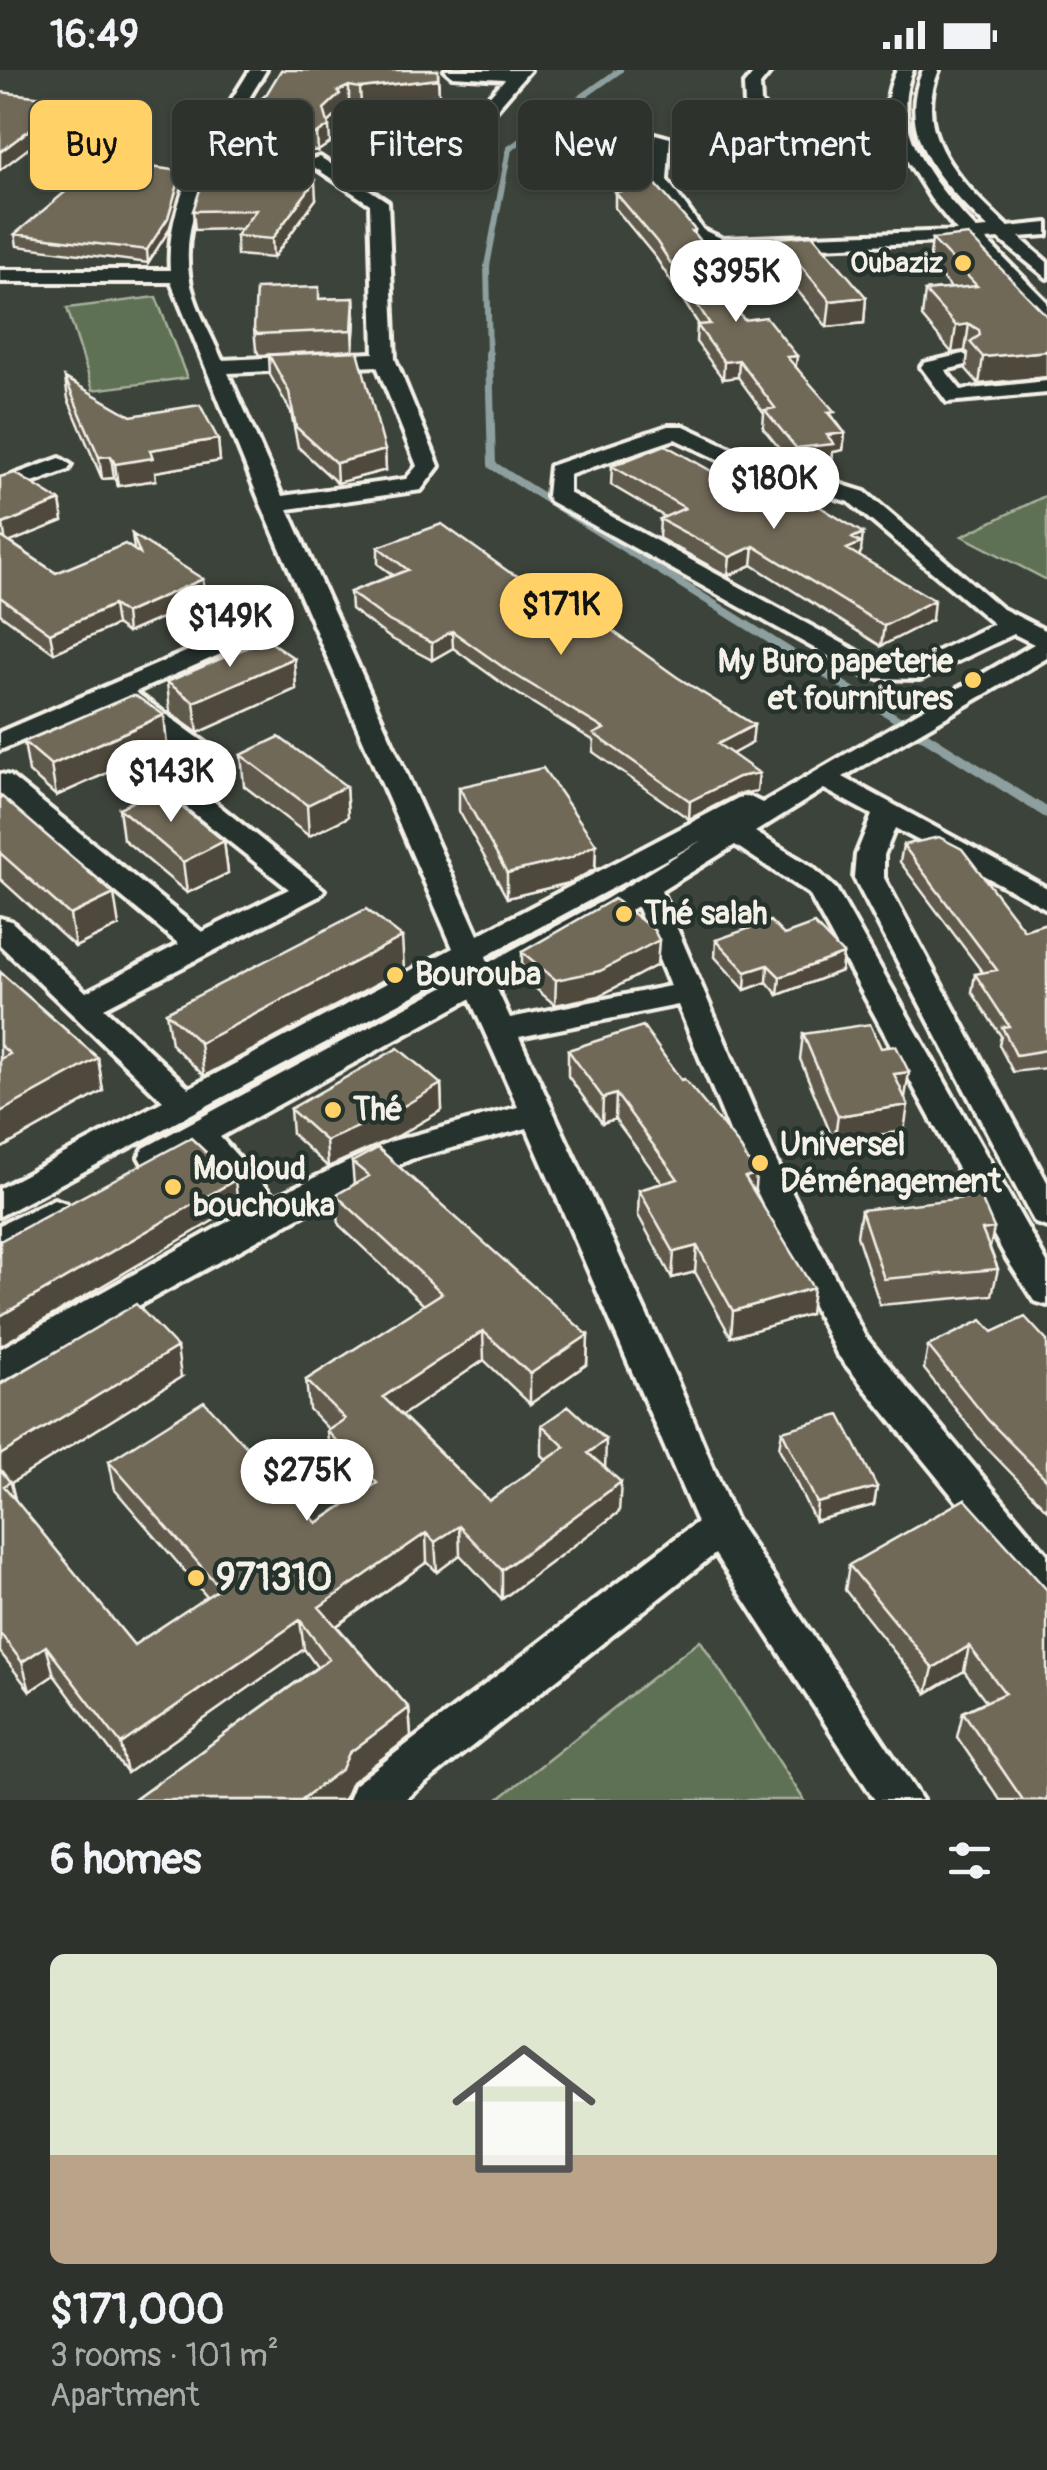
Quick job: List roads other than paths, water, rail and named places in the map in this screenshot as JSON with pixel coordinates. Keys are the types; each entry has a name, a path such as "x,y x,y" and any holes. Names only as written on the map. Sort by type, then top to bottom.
{"street":[{"path":"258,70 180,242 178,276 273,504 470,952 479,984 658,1381 718,1528 900,1800"},
{"path":"753,100 752,84 764,70"},
{"path":"896,100 905,70"},
{"path":"931,70 921,84 922,124 942,169 1047,272"},
{"path":"439,71 520,72"},
{"path":"495,100 520,72"},
{"path":"660,138 658,180 696,234 720,246 1047,230"},
{"path":"906,146 970,234 1047,313"},
{"path":"333,155 305,161 333,177"},
{"path":"273,504 412,485 428,466 385,358 379,202 357,190"},
{"path":"0,276 178,276"},
{"path":"214,367 385,358"},
{"path":"963,360 930,366 955,397 1047,387"},
{"path":"0,1203 192,1119 479,984 645,889 831,772 1047,644 1014,624 992,613 858,497 738,460 676,431 558,470 558,496 878,673 911,674 1014,624"},
{"path":"0,488 60,465"},
{"path":"0,742 232,640"},
{"path":"116,691 215,764"},
{"path":"132,1170 192,1119 470,952 790,781 831,772 887,812 1047,900"},
{"path":"0,782 200,946"},
{"path":"83,1006 309,890 172,782"},
{"path":"887,812 870,854 869,878 1047,1214"},
{"path":"736,833 802,872 821,889 1019,1250 1047,1292"},
{"path":"645,889 760,1163 850,1344 1047,1584"},
{"path":"0,928 83,1006 192,1119 270,1214"},
{"path":"501,1030 688,992"},
{"path":"0,1368 270,1214 401,1150 538,1113"},
{"path":"0,1241 83,1196"},
{"path":"370,1800 718,1528"}],"waterway":[{"path":"489,357 487,266 509,149 620,70"},
{"path":"489,354 492,465 905,724"},
{"path":"901,721 1047,813"}],"place":[{"name":"Oubaziz","path":"963,263"},
{"name":"My Buro papeterie et fournitures","path":"973,680"},
{"name":"Thé salah","path":"624,914"},
{"name":"Bourouba","path":"395,975"},
{"name":"Thé","path":"333,1110"},
{"name":"Universel Déménagement","path":"760,1163"},
{"name":"Mouloud bouchouka","path":"173,1187"},
{"name":"971310","path":"196,1578"}]}
